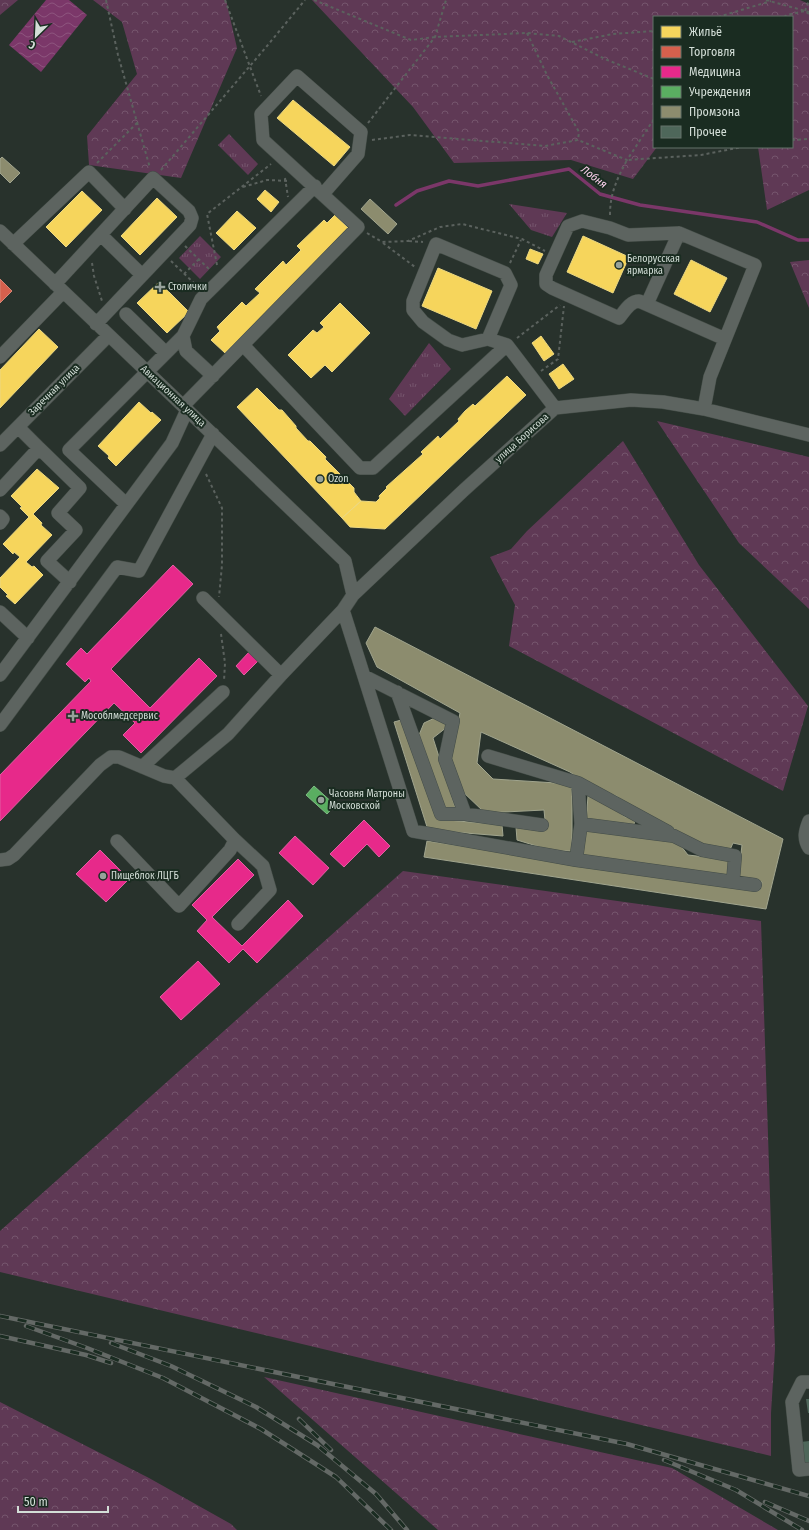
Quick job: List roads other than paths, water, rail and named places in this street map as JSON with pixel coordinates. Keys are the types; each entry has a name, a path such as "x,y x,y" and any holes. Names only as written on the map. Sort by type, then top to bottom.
{"street":[{"path":"0,675 172,443 185,408 213,376 358,226 316,187 263,140 261,114 296,76 361,137 358,154 316,187 205,294 201,299 183,336 69,450 54,463"},
{"path":"13,244 89,172 125,209"},
{"path":"0,357 59,288 90,247 153,178 189,211 192,218 190,225 96,324"},
{"path":"704,410 710,377 756,265 679,233 628,235 610,228 582,221 568,226 546,276 546,284 619,318 634,301 639,301 725,339"},
{"name":"Авиационная улица","path":"0,232 213,434 345,562 354,595"},
{"path":"647,304 679,233"},
{"path":"101,235 142,275"},
{"path":"488,339 511,285 505,273 436,244 413,300 413,310 424,322 448,340 462,345 488,339 507,345 555,408"},
{"path":"126,314 166,353"},
{"name":"Заречная улица","path":"0,445 108,336"},
{"path":"183,336 186,351 213,376"},
{"path":"243,345 360,468 373,468 507,345"},
{"name":"улица Борисова","path":"175,778 228,734 281,675 343,610 354,595 464,490 555,408 631,400 663,402 704,410 809,435"},
{"path":"18,427 80,488 58,512 76,530 47,561 70,582"},
{"path":"0,725 117,568 139,571 213,434"},
{"path":"0,490 39,448"},
{"path":"69,450 126,504"},
{"path":"0,516 3,519 0,522"},
{"path":"204,598 281,675"},
{"path":"343,610 413,831 576,860 755,885"},
{"path":"0,612 28,638"},
{"path":"364,676 453,721 445,759 465,814"},
{"path":"142,767 223,692"},
{"path":"397,692 441,814 465,814 542,824"},
{"path":"488,756 578,784 702,850 735,856 733,881"},
{"path":"0,860 8,859 14,855 100,765 111,757 119,757 164,776 175,778 235,840 263,866 270,890 238,924"},
{"path":"576,860 581,824 578,784"},
{"path":"809,821 805,832 805,842 809,848"},
{"path":"581,824 674,836"},
{"path":"118,841 179,906 230,850 235,840"},
{"path":"809,1382 802,1382 792,1402 799,1470 809,1469"}],"water":[{"path":"46,0 69,0 87,15 41,72 9,45"}],"waterway":[{"name":"Лобня","path":"396,205 417,191 449,181 478,186 569,169 600,194 640,205 757,222 798,240 809,240"}],"railway":[{"path":"0,1316 627,1444 809,1496"},
{"path":"26,1326 163,1378 261,1429 336,1477 391,1530"},
{"path":"0,1336 86,1355 111,1363"},
{"path":"111,1343 171,1366 256,1407 317,1445 376,1494 407,1530"},
{"path":"299,1419 331,1450"},
{"path":"664,1460 736,1490 802,1530"},
{"path":"765,1502 809,1521"}],"place":[{"name":"Белорусская ярмарка","path":"619,265"},
{"name":"Столички","path":"160,287"},
{"name":"Ozon","path":"320,479"},
{"name":"Мособлмедсервис","path":"73,716"},
{"name":"Часовня Матроны Московской","path":"321,800"},
{"name":"Пищеблок ЛЦГБ","path":"103,876"}]}
